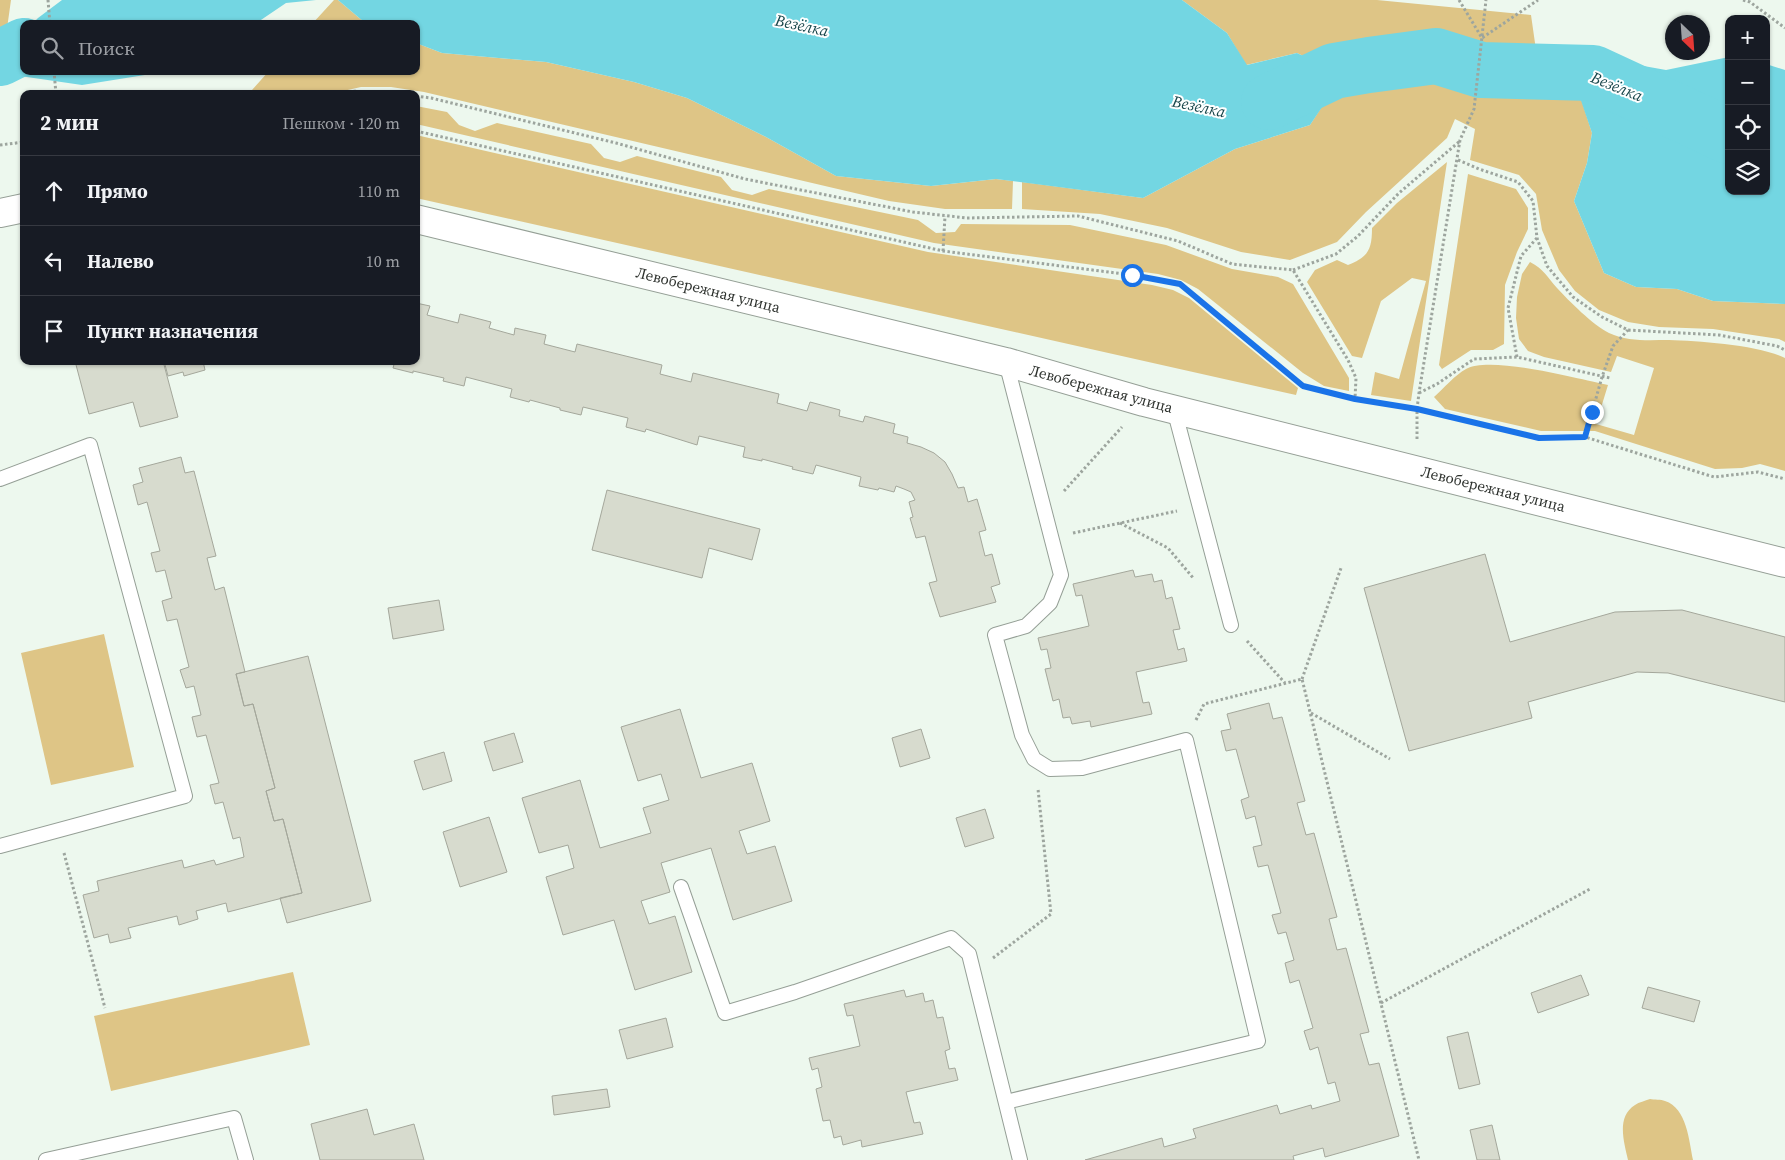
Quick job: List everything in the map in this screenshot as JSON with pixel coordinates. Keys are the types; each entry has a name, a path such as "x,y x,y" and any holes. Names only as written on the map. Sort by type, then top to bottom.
{"street":[{"path":"0,213 20,209"},
{"name":"Левобережная улица","path":"420,220 1006,362 1144,402 1310,445 1418,470 1785,563"}],"lane":[{"path":"1006,362 1060,576 1050,602 1026,626 995,635 1022,735 1034,759 1050,769 1082,768 1186,740 1258,1042 1006,1102"},
{"path":"1174,409 1232,625"},
{"path":"0,478 90,446 185,796 0,846"},
{"path":"681,887 725,1012 796,992 951,938 968,954 1020,1160"},
{"path":"46,1160 234,1118 246,1160"}],"path":[{"path":"48,0 50,20"},
{"path":"1459,0 1482,38"},
{"path":"1418,470 1417,409 1419,393 1460,140 1474,109 1486,0"},
{"path":"1482,38 1538,0"},
{"path":"1743,0 1750,2 1785,28"},
{"path":"54,75 56,90"},
{"path":"420,97 616,143 745,179 913,212 945,216 967,218 1078,216 1178,241 1232,264 1293,270 1336,254 1358,236 1398,194 1460,140"},
{"path":"420,132 943,251 1132,275 1180,284 1303,386 1355,399 1417,409 1539,438 1585,437 1714,477 1758,472 1785,479"},
{"path":"0,145 20,142"},
{"path":"1458,160 1518,182 1533,202 1536,238 1547,266 1573,297 1602,316 1628,330 1719,335 1776,346 1785,350"},
{"path":"943,251 945,216"},
{"path":"1517,357 1508,308 1521,256 1536,238"},
{"path":"1293,270 1348,360 1356,378 1355,399"},
{"path":"1585,437 1613,346 1628,330"},
{"path":"1419,393 1474,359 1517,357 1610,378"},
{"path":"1045,512 1144,402"},
{"path":"1051,538 1200,506"},
{"path":"1342,568 1302,679 1419,1160"},
{"path":"1186,740 1204,704 1302,679"},
{"path":"1310,713 1390,759"},
{"path":"973,972 1051,914 1034,759"},
{"path":"58,830 105,1008"},
{"path":"1381,1003 1590,889"}],"shaded area":[{"path":"0,0 11,0 3,57 0,58"},
{"path":"334,0 338,0 362,20 316,20"},
{"path":"1182,0 1377,0 1531,15 1539,71 1481,70 1436,56 1334,71 1297,53 1246,65 1227,33"},
{"path":"420,45 442,53 546,62 634,82 687,98 766,137 836,176 931,186 996,179 1013,181 1012,209 945,209 889,201 420,90 391,87 361,87 348,90 252,90 265,75 420,75"},
{"path":"1391,76 1488,84 1576,83 1592,133 1587,163 1574,201 1604,273 1636,287 1677,289 1713,301 1785,304 1785,342 1779,339 1713,329 1659,327 1628,322 1599,310 1575,291 1559,270 1542,230 1536,194 1519,175 1470,160 1475,129 1455,119 1447,138 1366,212 1337,242 1290,260 1241,252 1167,228 1100,214 1022,209 1022,182 1143,198 1235,149 1310,125 1336,85"},
{"path":"420,107 447,112 459,125 475,131 497,123 591,144 604,158 620,162 637,156 721,177 732,190 752,195 769,189 918,220 936,233 955,232 961,224 1070,225 1166,245 1232,269 1278,277 1293,284 1349,378 1349,391 1324,386 1303,373 1198,289 1181,280 1158,274 934,243 420,125"},
{"path":"420,136 928,252 1152,285 1173,290 1189,298 1298,388 1296,395 420,199"},
{"path":"1447,162 1411,401 1371,395 1375,372 1399,379 1426,281 1412,278 1381,301 1362,358 1352,356 1307,282 1315,270 1337,260 1348,265 1364,256 1370,247 1372,228 1397,203"},
{"path":"1468,174 1516,189 1528,208 1528,229 1505,285 1504,344 1493,350 1471,350 1442,369 1439,365"},
{"path":"1530,262 1542,270 1589,319 1616,336 1639,340 1729,344 1760,350 1785,358 1785,471 1760,464 1742,468 1715,469 1595,431 1541,431 1445,409 1434,397 1466,369 1478,365 1514,366 1608,385 1596,424 1634,435 1654,368 1617,356 1611,372 1544,357 1528,351 1519,339 1516,318 1517,297 1522,274"},
{"path":"104,634 134,767 51,785 21,653"},
{"path":"293,972 310,1045 111,1091 94,1016"},
{"path":"1650,1099 1665,1101 1678,1110 1686,1126 1693,1160 1628,1160 1623,1130 1625,1116 1635,1105"}],"water":[{"path":"62,0 316,0 286,3 261,20 36,20"},
{"path":"338,0 1182,0 1227,33 1247,65 1297,53 1334,71 1436,56 1481,70 1539,71 1599,58 1666,70 1725,58 1725,195 1770,195 1770,65 1785,70 1785,304 1713,301 1677,289 1636,287 1604,273 1574,201 1587,163 1592,133 1575,83 1488,84 1391,76 1337,85 1310,125 1235,149 1143,198 996,179 931,186 836,176 766,137 687,98 634,82 546,62 442,53 420,45 420,20 362,20"},
{"path":"20,38 20,75 145,75 82,85 13,75 3,57"}],"building":[{"path":"420,304 430,306 427,315 458,323 460,314 491,322 489,328 514,335 515,328 546,335 544,344 575,352 577,344 662,365 660,374 691,382 693,373 779,394 777,403 807,411 810,402 840,410 839,416 863,422 865,416 895,424 893,433 908,437 907,443 934,453 945,462 958,488 964,487 968,502 977,499 986,530 979,532 985,556 992,554 1000,584 991,587 996,602 940,617 929,583 937,581 925,536 916,538 910,518 913,517 909,502 915,500 911,492 904,489 896,486 894,492 859,486 861,477 816,465 813,474 762,459 762,461 743,457 745,447 699,436 697,445 646,429 645,432 626,427 628,418 583,407 581,415 560,410 560,408 530,400 529,402 510,397 512,389 466,377 464,386 443,381 444,378 393,368 394,365 420,365"},
{"path":"76,365 164,365 178,417 140,427 133,402 89,414"},
{"path":"165,365 204,365 205,370 184,376 183,372 168,376"},
{"path":"181,457 185,473 194,471 216,556 207,558 215,590 224,587 245,672 236,674 244,706 253,704 275,788 266,791 274,821 283,819 302,893 228,912 226,903 196,911 198,919 179,925 177,916 128,928 131,938 110,943 108,934 94,938 83,895 99,891 97,881 182,860 184,868 214,860 216,865 244,857 240,837 233,839 223,802 215,804 210,785 219,783 206,735 197,737 192,717 201,715 194,686 186,688 180,670 189,667 177,619 167,621 162,601 172,598 165,570 156,572 151,553 160,551 147,502 138,505 133,485 143,482 139,468"},
{"path":"607,490 760,529 752,560 709,548 702,578 592,550"},
{"path":"1485,554 1510,642 1615,612 1682,610 1785,637 1785,702 1668,673 1637,672 1528,702 1532,718 1409,751 1364,588"},
{"path":"1133,570 1135,577 1152,574 1154,582 1162,580 1166,599 1172,597 1180,629 1173,630 1178,650 1184,648 1187,661 1136,672 1143,703 1149,702 1152,714 1091,727 1090,721 1072,724 1070,717 1063,718 1059,699 1053,701 1045,669 1051,668 1047,649 1041,650 1038,638 1089,626 1082,595 1076,596 1073,584"},
{"path":"439,600 444,630 393,639 388,608"},
{"path":"308,656 371,901 287,923 280,898 302,893 283,819 274,821 266,791 275,788 253,704 244,706 236,674"},
{"path":"1269,703 1273,719 1282,717 1305,801 1297,803 1306,835 1314,833 1337,917 1329,919 1337,950 1346,948 1369,1032 1360,1034 1369,1065 1379,1063 1399,1136 1325,1157 1323,1148 1293,1156 1294,1160 1085,1160 1162,1138 1164,1147 1196,1138 1193,1129 1277,1105 1280,1114 1311,1105 1312,1109 1340,1101 1335,1082 1328,1084 1318,1047 1310,1050 1304,1031 1313,1028 1299,980 1290,983 1285,963 1294,960 1286,932 1278,934 1272,915 1281,913 1268,865 1258,867 1253,847 1262,845 1255,816 1246,819 1241,800 1249,797 1236,749 1226,751 1221,731 1231,729 1227,714"},
{"path":"680,709 701,778 752,763 770,821 739,831 747,854 775,846 792,901 733,920 711,848 661,863 670,892 641,901 649,924 675,916 692,972 635,990 614,920 563,935 546,877 574,868 568,845 539,853 522,798 580,780 600,848 651,833 643,808 669,800 661,774 638,781 621,727"},
{"path":"921,729 930,758 900,767 892,738"},
{"path":"514,733 523,762 493,771 484,742"},
{"path":"444,752 452,781 423,790 414,761"},
{"path":"985,809 994,838 965,847 956,818"},
{"path":"489,817 507,872 460,887 443,832"},
{"path":"1581,975 1589,995 1538,1013 1531,993"},
{"path":"1648,987 1700,1001 1694,1022 1642,1008"},
{"path":"904,990 906,997 923,993 925,1002 933,1000 937,1018 943,1017 950,1049 945,1051 949,1069 955,1068 958,1080 906,1092 914,1123 920,1122 923,1134 862,1147 861,1140 843,1145 841,1136 834,1138 830,1120 823,1121 816,1089 822,1087 818,1068 812,1070 809,1058 860,1046 853,1015 847,1016 844,1004"},
{"path":"666,1018 673,1047 627,1059 619,1030"},
{"path":"1468,1032 1480,1084 1459,1089 1447,1037"},
{"path":"607,1089 610,1107 554,1115 552,1096"},
{"path":"367,1109 374,1135 414,1124 424,1160 320,1160 311,1124"},
{"path":"1492,1125 1500,1160 1477,1160 1470,1130"}],"waterway":[{"name":"Везёлка","path":"0,58 20,48"},
{"name":"Везёлка","path":"1269,102 1334,71 1436,56 1481,70 1593,73 1725,134"}],"route":[{"path":"1132,275 1180,284 1303,386 1355,399 1417,409 1539,438 1585,437 1592,412"}]}
